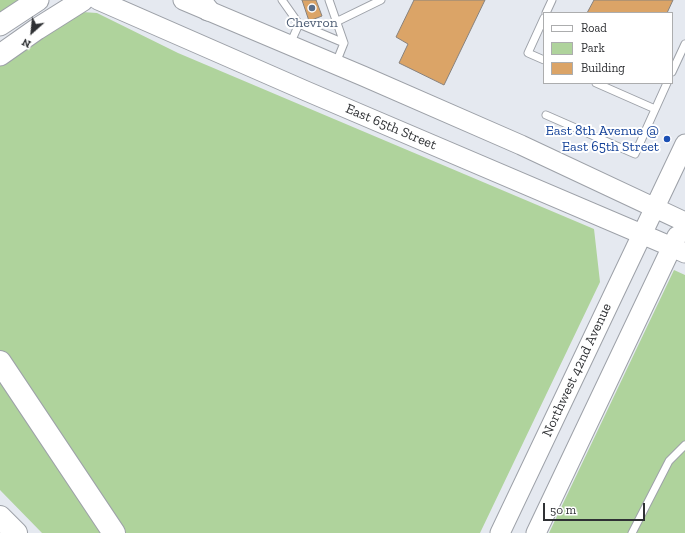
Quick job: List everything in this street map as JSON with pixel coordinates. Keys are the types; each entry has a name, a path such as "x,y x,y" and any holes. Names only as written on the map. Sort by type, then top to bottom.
{"highway":[{"path":"0,362 114,533"},
{"path":"0,517 16,533"}],"main road":[{"path":"0,25 38,0"},
{"path":"0,55 37,29 83,0"},
{"name":"East 65th Street","path":"98,0 298,88 679,250"},
{"path":"183,0 204,5 290,45 521,145 685,222 679,250 536,533"},
{"name":"Northwest 42nd Avenue","path":"500,533 685,144"}],"lane":[{"path":"282,0 299,24 344,43"},
{"path":"329,0 344,43 336,64"},
{"path":"336,22 381,0"},
{"path":"546,12 552,0"},
{"path":"543,20 528,53 543,60"},
{"path":"290,45 299,24"},
{"path":"673,70 685,44"},
{"path":"598,84 655,109"},
{"path":"546,115 635,154 667,84"},
{"path":"632,533 669,461 685,445"}],"green space":[{"path":"0,0 22,0 0,14"},
{"path":"82,12 97,13 178,53 594,229 600,282 480,533 124,533 0,350 0,65"},
{"path":"674,270 685,275 685,533 549,533"},
{"path":"0,376 106,533 42,533 0,490"}],"building":[{"name":"Chevron","path":"302,0 316,0 322,16 309,21"},
{"path":"414,0 485,0 444,85 399,63 408,44 396,37"},
{"path":"594,0 673,0 667,12 588,12"}],"place":[{"name":"Chevron","path":"312,8"},
{"name":"East 8th Avenue @ East 65th Street","path":"667,139"}]}
